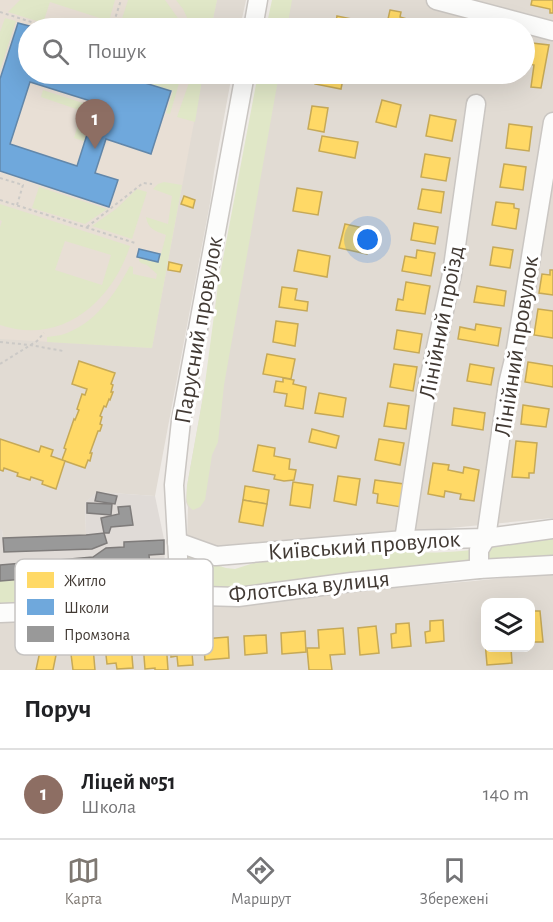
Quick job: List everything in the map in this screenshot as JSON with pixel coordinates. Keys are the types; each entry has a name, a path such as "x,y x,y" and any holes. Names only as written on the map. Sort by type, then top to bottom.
{"street":[{"path":"255,18 258,0"},
{"path":"436,0 504,18"},
{"path":"535,26 553,31"},
{"name":"Парусний провулок","path":"178,559 174,485 181,421 243,84"},
{"name":"Лінійний проїзд","path":"404,540 426,394 452,274 476,104"},
{"name":"Лінійний провулок","path":"479,569 479,550 486,538 508,384 515,355 553,122"},
{"name":"Київський провулок","path":"177,542 216,556 404,540 486,538 553,529"},
{"name":"Флотська вулиця","path":"213,596 238,597 479,569 553,565"},
{"path":"0,613 15,612"}],"path":[{"path":"115,18 121,0"},
{"path":"0,12 19,18"},
{"path":"0,178 23,185 16,205"},
{"path":"86,228 143,183 152,184"},
{"path":"0,200 135,243"},
{"path":"0,364 37,341 44,333"},
{"path":"0,342 63,351"}],"shaded area":[{"path":"0,0 246,0 242,18 18,18 18,84 230,84 155,496 97,492 85,503 86,535 3,538 2,530 0,530"},
{"path":"0,0 217,0 213,18 18,18 18,84 201,84 152,348 0,339"},
{"path":"274,0 553,0 553,518 221,550 187,540 187,486 259,84 535,84 535,18 271,18"},
{"path":"97,492 155,496 164,539 165,559 15,559 15,580 0,581 0,530 2,529 3,538 86,535 85,503"},
{"path":"553,573 553,670 0,670 0,622 15,621 15,655 213,655 213,604"}],"green space":[{"path":"20,0 115,0 110,18 100,18 50,2 45,18 27,18 8,12"},
{"path":"128,0 165,0 178,18 122,18"},
{"path":"176,0 217,0 213,18 187,18"},
{"path":"272,0 292,0 289,18 268,18"},
{"path":"5,18 16,21 0,70 0,32"},
{"path":"150,84 179,84 170,114 166,113 173,91"},
{"path":"189,84 201,84 195,122 177,117"},
{"path":"256,84 277,84 224,385 218,442 212,455 205,500 200,507 193,510 187,502 187,486 204,391 218,285"},
{"path":"43,90 95,107 84,141 74,138 82,111 41,97"},
{"path":"164,182 182,185 152,348 47,342 47,337 73,330 94,316 111,298 130,266 133,267 133,274 156,279 157,274 141,263 139,258 159,262 166,235 150,227 146,217 168,224 172,196 153,189"},
{"path":"39,187 107,209 85,224 32,208"},
{"path":"137,189 147,192 132,239 92,226 116,209"},
{"path":"0,204 130,246 111,285 81,314 63,324 44,329 22,330 0,325 0,227 2,221 0,220","holes":["65,241 111,255 102,285 55,270"]},
{"path":"544,536 553,539 553,561 213,591 213,564 235,569 269,558 391,550 431,553 472,550"},
{"path":"15,580 15,606 0,607 0,581"}],"building: Житло":[{"path":"532,0 553,0 553,13 550,13 550,9 531,5"},
{"path":"390,10 401,12 400,17 404,18 388,18"},
{"path":"535,43 549,45 541,88 531,87 531,84 535,84"},
{"path":"315,84 342,84 341,89"},
{"path":"382,100 401,105 396,127 376,122"},
{"path":"312,106 328,108 324,132 308,129"},
{"path":"430,115 456,120 452,141 426,136"},
{"path":"509,124 532,127 529,151 506,148"},
{"path":"322,136 358,142 355,158 319,151"},
{"path":"425,154 450,158 446,181 421,177"},
{"path":"504,164 526,167 523,190 500,187"},
{"path":"297,188 322,192 318,215 293,211"},
{"path":"422,189 444,192 441,213 418,209"},
{"path":"184,196 195,200 193,208 181,204"},
{"path":"496,202 514,204 514,208 519,209 516,229 492,225"},
{"path":"414,223 438,227 435,244 411,240"},
{"path":"345,224 373,230 367,254 339,248"},
{"path":"493,247 513,250 510,268 490,265"},
{"path":"298,250 330,256 327,277 294,271"},
{"path":"417,250 435,253 431,276 402,271 405,256 416,258"},
{"path":"169,262 182,265 180,272 168,270"},
{"path":"550,270 553,270 553,295 539,293 542,274 550,275"},
{"path":"406,282 430,286 425,314 396,310 398,299 403,300"},
{"path":"477,286 506,291 504,306 474,302"},
{"path":"282,287 297,289 295,300 308,302 307,311 279,307"},
{"path":"538,309 553,311 553,338 534,335"},
{"path":"276,321 298,324 295,346 273,342"},
{"path":"476,324 501,328 498,346 458,339 460,327 475,330"},
{"path":"397,330 422,334 419,353 394,349"},
{"path":"267,354 295,359 291,379 263,374"},
{"path":"79,361 115,373 111,384 113,385 111,392 113,392 100,416 102,425 90,453 92,453 90,461 88,460 85,468 62,460 82,394 85,395 87,389 72,384"},
{"path":"528,362 553,366 553,387 525,382"},
{"path":"394,364 417,367 413,391 390,387"},
{"path":"470,364 494,368 491,385 467,381"},
{"path":"283,378 294,380 293,384 306,387 303,409 285,406 287,394 274,392 276,381 283,382"},
{"path":"319,393 346,398 343,417 315,413"},
{"path":"388,403 409,406 406,429 384,426"},
{"path":"523,405 549,409 546,427 521,424"},
{"path":"454,408 485,413 483,430 452,425"},
{"path":"312,429 339,436 336,448 309,442"},
{"path":"0,439 39,452 41,446 53,450 51,456 65,461 56,489 42,484 43,481 17,476 18,473 4,468 3,471 0,470"},
{"path":"379,439 404,443 400,465 375,460"},
{"path":"516,441 537,443 534,473 529,473 529,478 512,477"},
{"path":"258,445 275,448 274,456 290,459 289,469 296,470 294,480 274,479 275,475 253,471"},
{"path":"433,463 449,465 448,470 463,473 464,467 479,470 474,501 460,499 461,494 445,491 444,497 428,494"},
{"path":"338,476 360,479 356,505 334,501"},
{"path":"375,480 404,484 401,507 377,503 378,494 373,493"},
{"path":"293,482 313,485 310,508 290,505"},
{"path":"245,486 269,490 267,504 243,500"},
{"path":"243,500 267,504 263,526 239,522"},
{"path":"535,611 540,611 543,642 535,642"},
{"path":"443,620 444,641 426,643 425,632 430,631 430,621"},
{"path":"409,623 411,646 392,648 391,634 396,633 396,624"},
{"path":"376,626 379,653 360,655 358,628"},
{"path":"343,628 345,654 330,655 332,670 309,670 307,648 319,648 318,630"},
{"path":"305,631 306,652 282,654 281,633"},
{"path":"266,635 267,653 245,655 244,636"},
{"path":"228,637 229,658 205,660 205,655 213,655 213,638"},
{"path":"486,652 511,652 512,663 487,665"},
{"path":"39,655 56,655 53,670 36,670"},
{"path":"71,655 94,655 95,670 73,670"},
{"path":"106,655 132,655 133,668 117,669 116,663 107,664"},
{"path":"144,655 167,655 168,670 145,669"},
{"path":"171,655 192,655 193,665 178,666 177,656 171,657"}],"building: Школи":[{"path":"18,23 18,84 29,84 10,144 77,166 97,103 36,84 148,84 171,91 151,154 106,139 95,173 118,180 109,207 0,171 0,79"},
{"path":"139,249 160,254 158,262 137,257"}],"building: Промзона":[{"path":"97,492 117,496 115,504 95,501"},
{"path":"87,503 112,504 111,515 87,513"},
{"path":"130,506 133,525 111,527 109,533 104,533 101,518 119,514 118,507"},
{"path":"104,533 107,543 92,549 4,552 3,538"},
{"path":"164,540 164,554 149,555 149,559 70,559 93,557 106,548 124,547 124,542"},
{"path":"15,564 15,580 0,581 0,565"}],"place":[{"name":"Ліцей №51","path":"95,149"}]}
